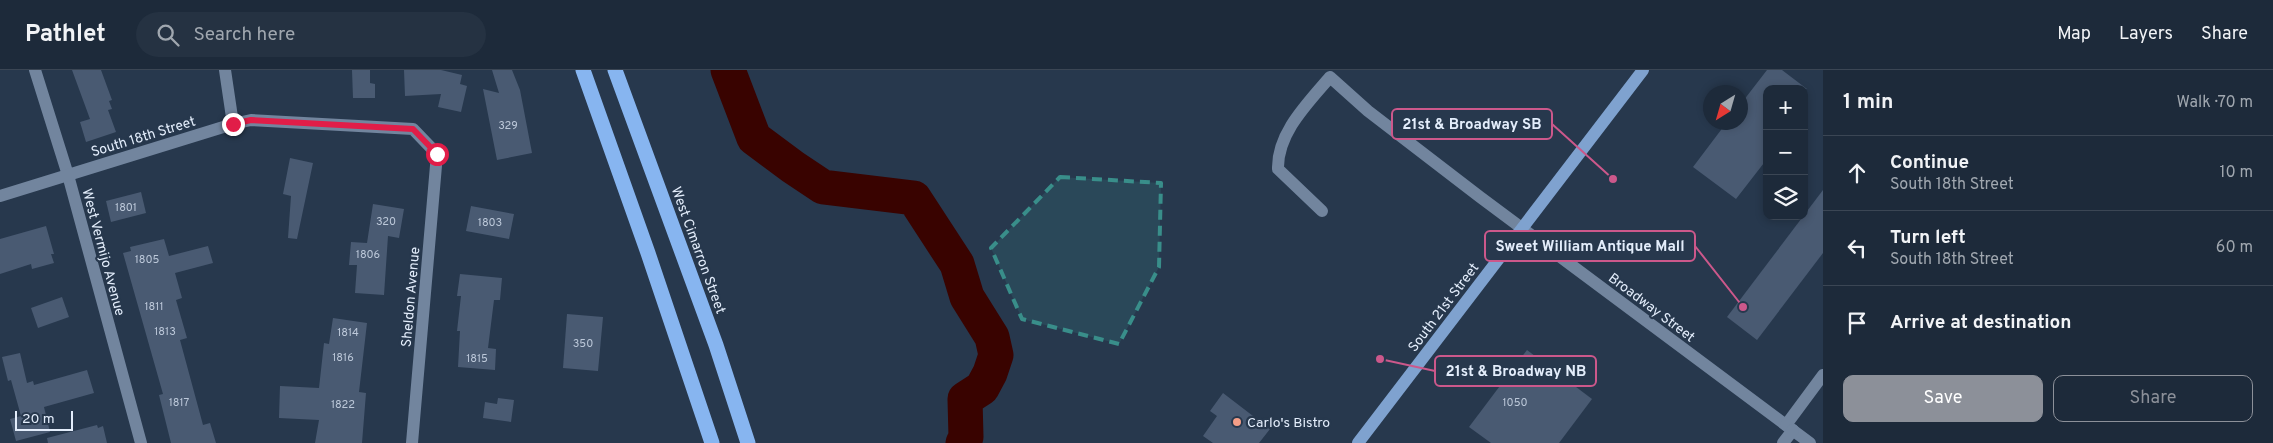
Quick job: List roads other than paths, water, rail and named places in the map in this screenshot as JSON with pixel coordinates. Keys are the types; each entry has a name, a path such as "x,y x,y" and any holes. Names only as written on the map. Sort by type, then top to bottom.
{"highway":[{"path":"583,70 648,253 712,443"},
{"name":"West Cimarron Street","path":"616,70 716,345 748,443"}],"main road":[{"name":"South 21st Street","path":"1358,443 1644,70"}],"street":[{"name":"West Vermijo Avenue","path":"35,70 68,175 141,443"},
{"path":"225,70 233,124"},
{"name":"Broadway Street","path":"1322,211 1278,169 1278,154 1298,115 1330,76 1368,112 1810,443"},
{"name":"South 18th Street","path":"0,196 251,120 413,129 437,154"},
{"name":"Sheldon Avenue","path":"412,443 437,154"},
{"path":"1783,443 1789,427 1823,375"}],"waterway":[{"path":"728,70 754,138 823,187 914,198 957,264 967,297 992,337 996,355 990,373 982,388 965,399 966,437 963,443"}],"place":[{"name":"21st & Broadway SB","path":"1613,179"},
{"name":"Sweet William Antique Mall","path":"1743,307"},
{"name":"21st & Broadway NB","path":"1380,359"},
{"name":"Carlo's Bistro","path":"1237,422"}]}
